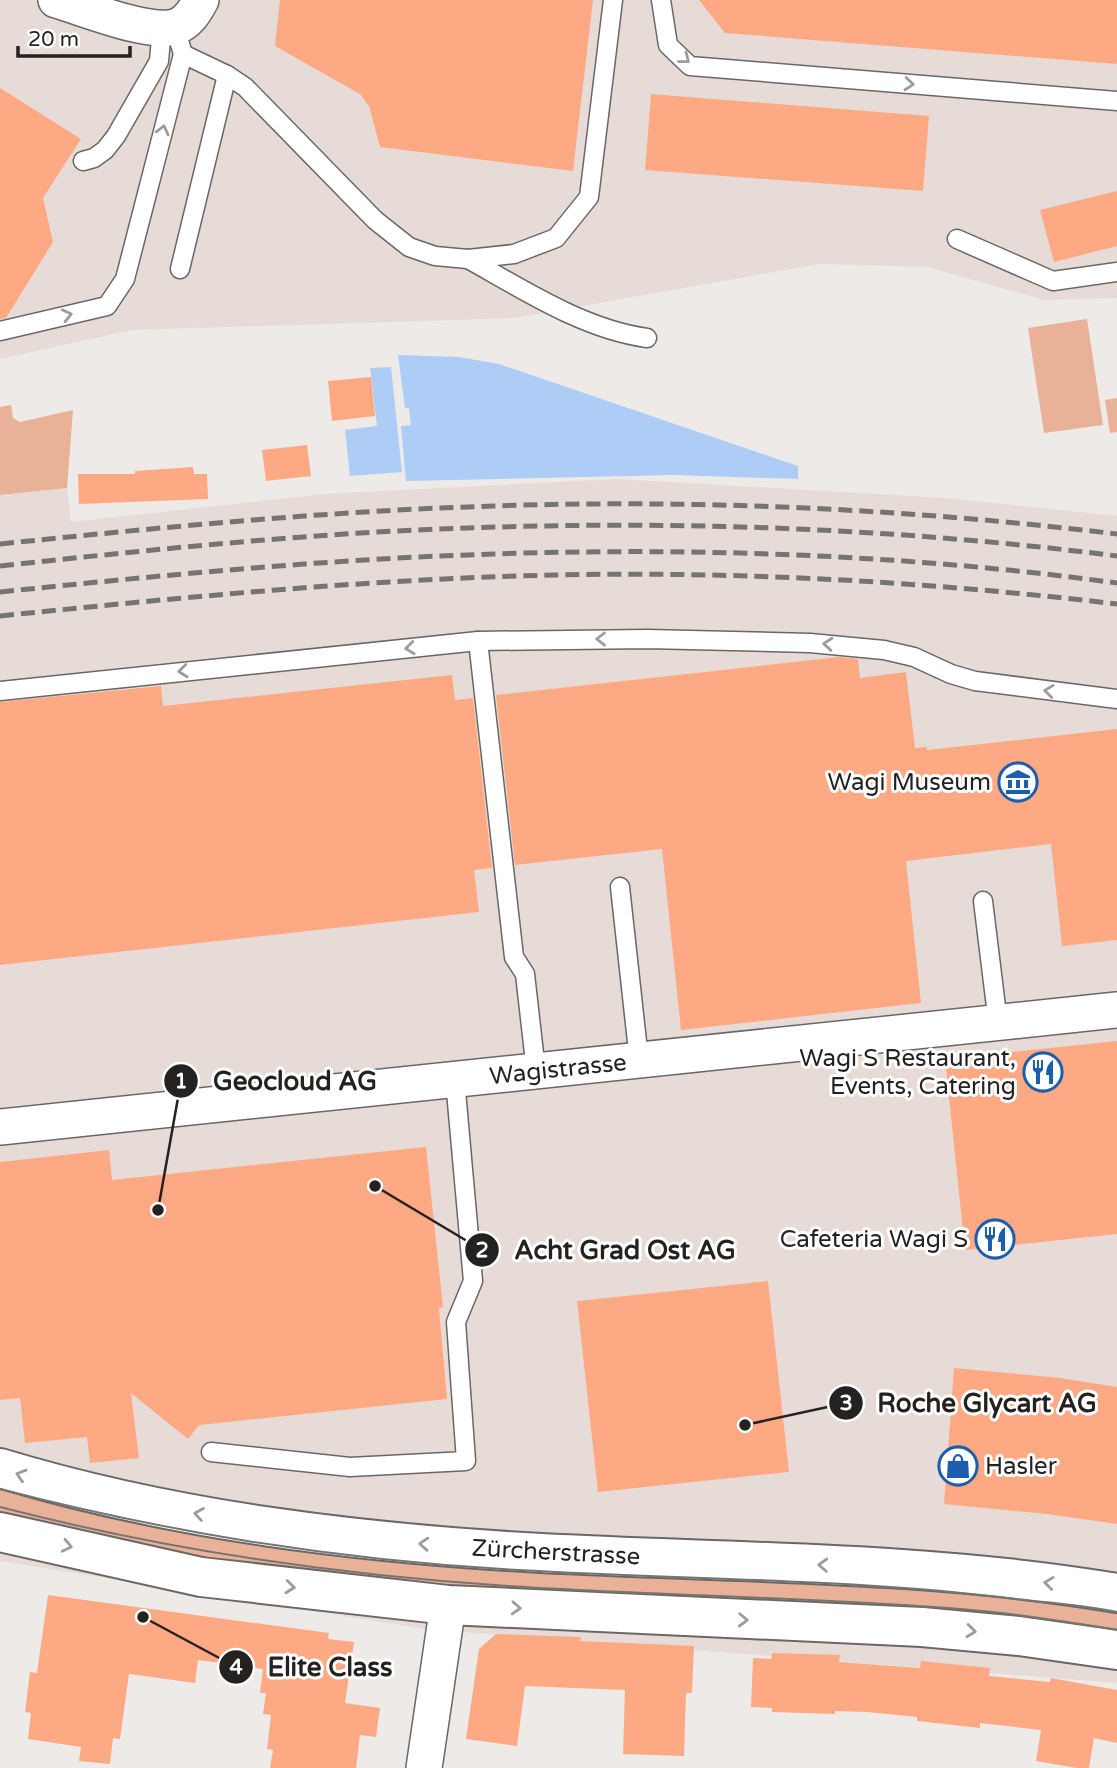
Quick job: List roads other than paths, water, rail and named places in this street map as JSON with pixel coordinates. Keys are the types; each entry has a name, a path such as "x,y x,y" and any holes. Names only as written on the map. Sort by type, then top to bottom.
{"main road":[{"name":"Zürcherstrasse","path":"0,1468 48,1483 159,1508 396,1542 540,1553 905,1569 1012,1578 1117,1593"},
{"path":"0,1532 201,1577 448,1605 922,1626 1117,1650"}],"street":[{"path":"56,0 156,27 186,21 201,0"},
{"name":"Wagistrasse","path":"0,1128 1117,1010"},
{"path":"424,1768 448,1605"}],"lane":[{"path":"156,27 246,87 375,220 409,247 435,256 468,259 514,254 556,238 589,197 613,0"},
{"path":"661,0 668,45 690,66 1117,101"},
{"path":"83,160 94,158 105,150 116,136 159,61 156,27"},
{"path":"0,331 107,306 125,279 156,27"},
{"path":"180,269 227,75"},
{"path":"957,239 1053,281 1117,272"},
{"path":"468,259 569,313 628,335 647,338"},
{"path":"0,691 478,641 647,639 754,640 841,645 901,653 951,674 983,683 1117,699"},
{"path":"478,641 514,957 525,974 536,1071"},
{"path":"620,887 639,1060"},
{"path":"983,901 998,1023"},
{"path":"211,1452 350,1467 466,1461 456,1322 473,1281 455,1104 455,1080"}],"water":[{"path":"398,355 459,357 499,364 798,466 798,479 674,475 406,481 401,426 411,425 409,408 405,408"},
{"path":"391,367 402,472 350,476 345,430 377,426 370,368"}],"tram line":[{"path":"0,1489 193,1532 388,1560 519,1570 892,1587 1067,1604 1117,1612"},
{"path":"0,1507 125,1536 316,1568 444,1581 566,1589 971,1610 1117,1630"}],"railway":[{"path":"0,544 308,516 432,508 572,504 728,505 884,512 1117,534"},
{"path":"0,566 311,536 577,525 731,527 886,534 1117,556"},
{"path":"0,592 308,564 432,556 572,552 806,555 1040,573 1117,583"},
{"path":"0,616 347,585 486,577 626,574 907,584 1117,604"}],"place":[{"name":"Wagi Museum","path":"1018,782"},
{"name":"Wagi S Restaurant, Events, Catering","path":"1043,1072"},
{"name":"Acht Grad Ost AG","path":"375,1186"},
{"name":"Geocloud AG","path":"158,1210"},
{"name":"Cafeteria Wagi S","path":"995,1239"},
{"name":"Roche Glycart AG","path":"745,1425"},
{"name":"Hasler","path":"958,1466"},
{"name":"Elite Class","path":"143,1617"}]}
